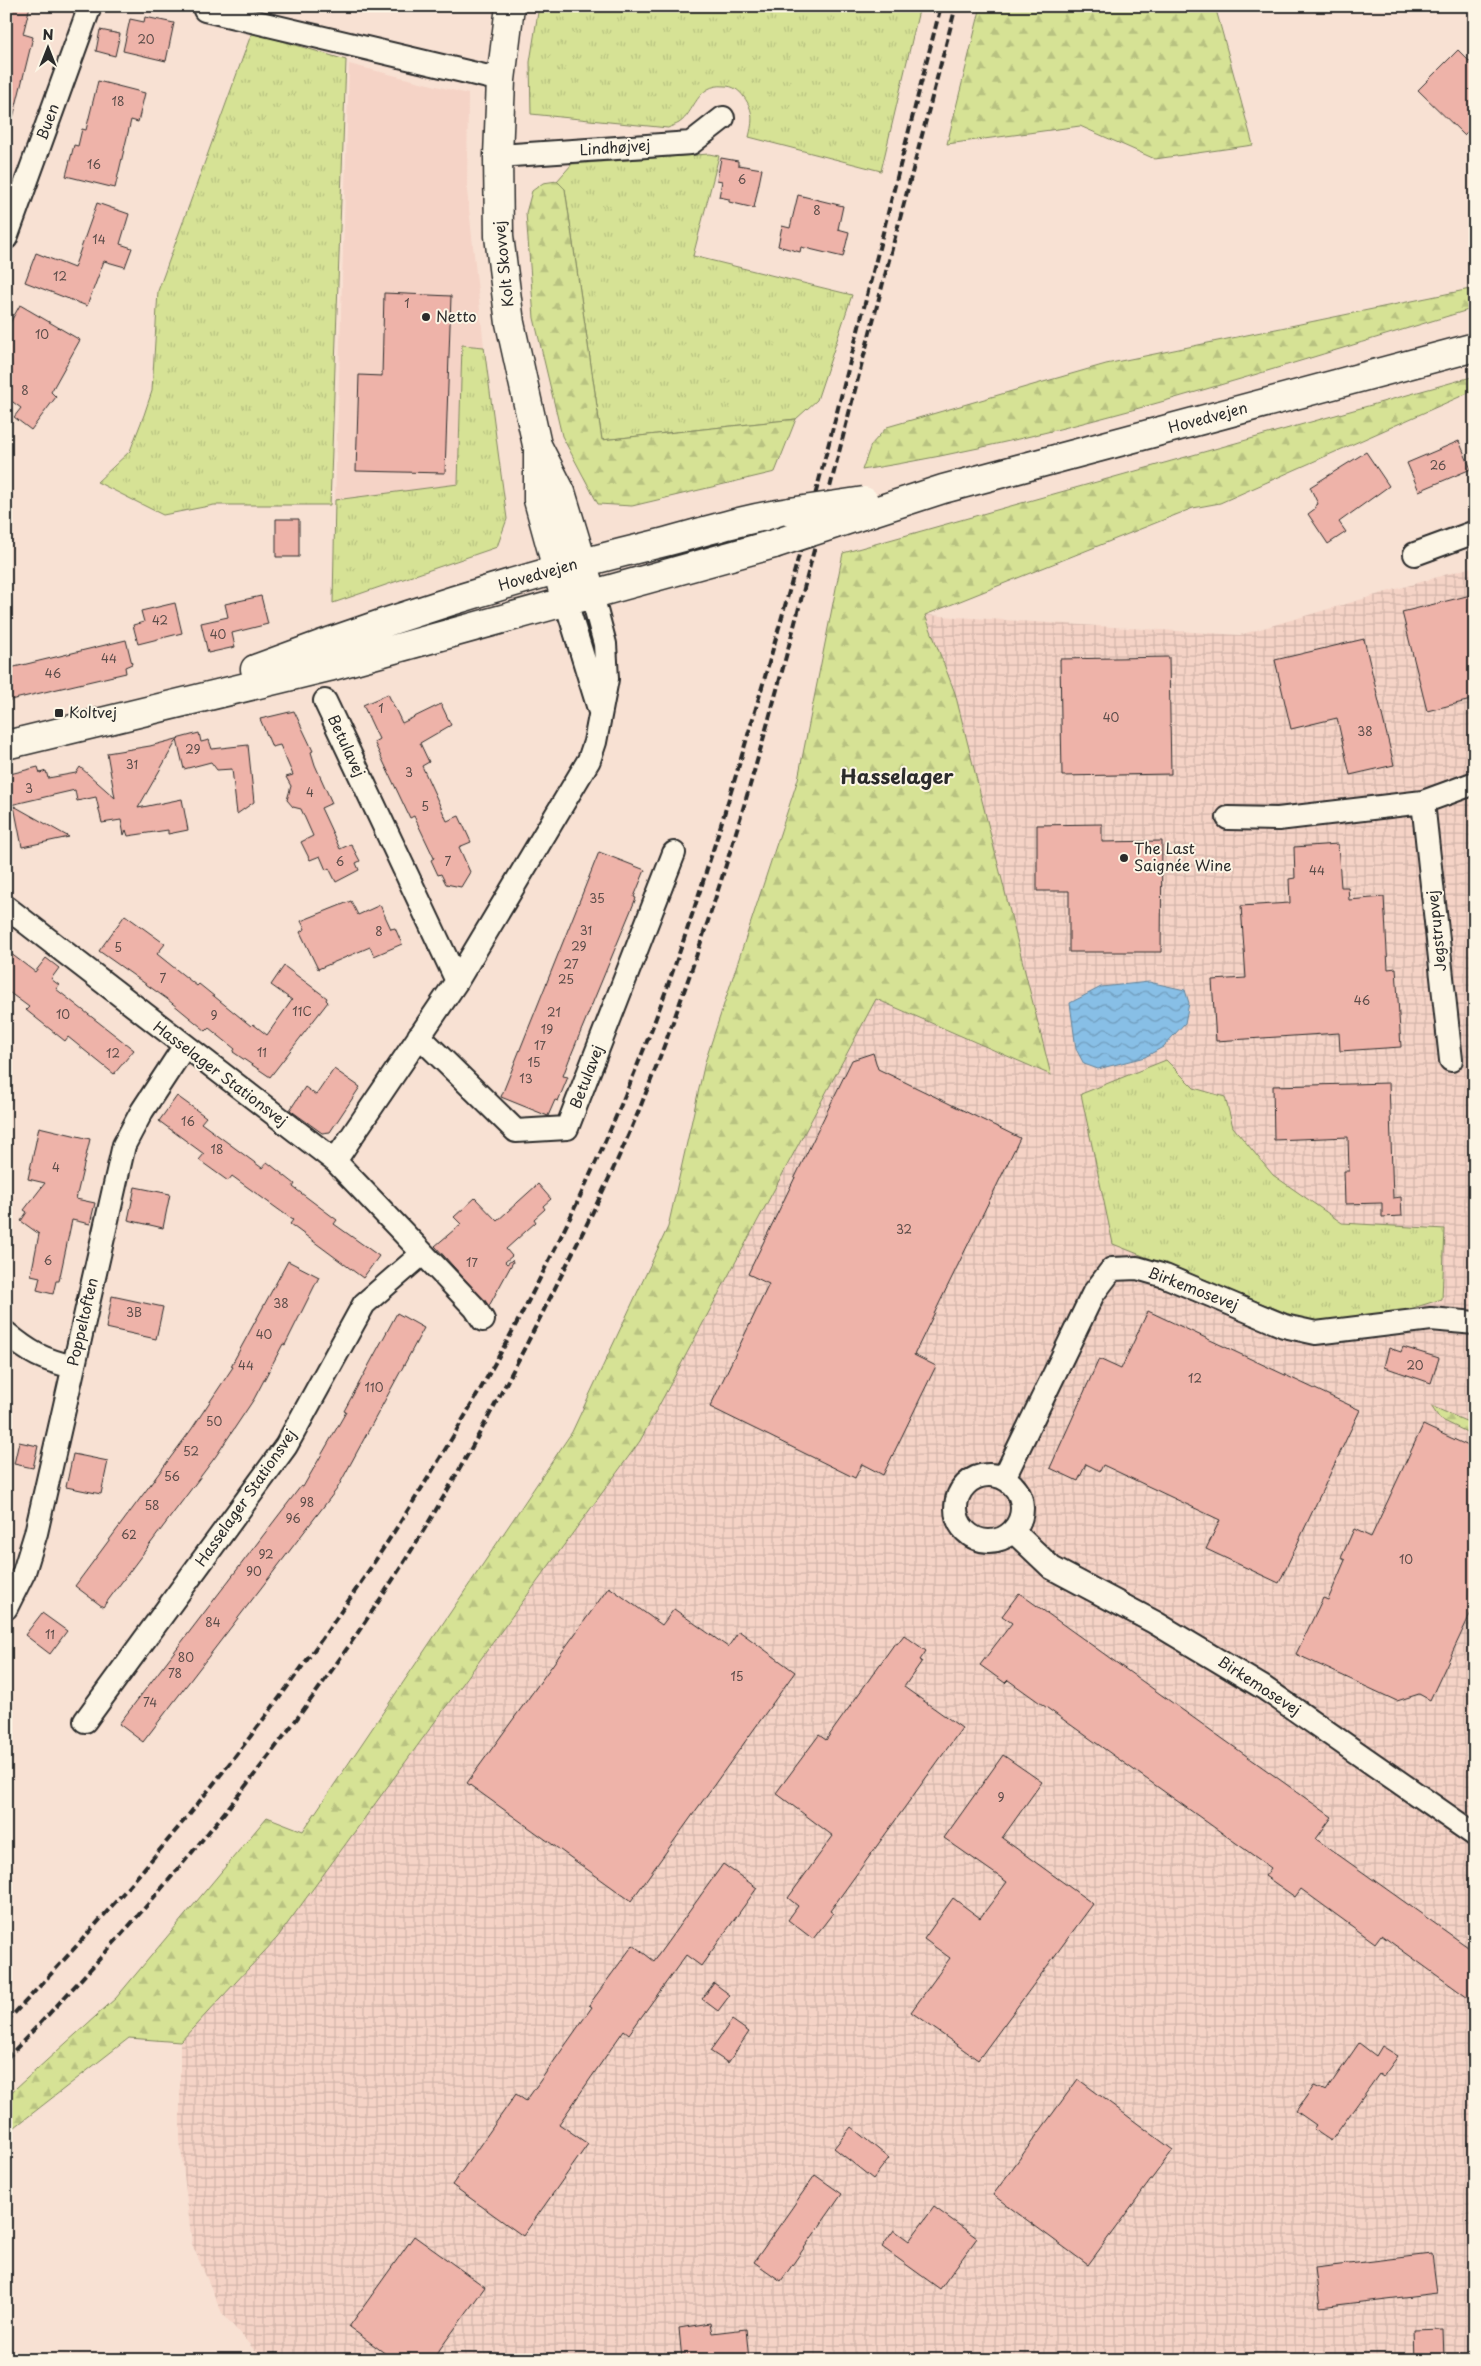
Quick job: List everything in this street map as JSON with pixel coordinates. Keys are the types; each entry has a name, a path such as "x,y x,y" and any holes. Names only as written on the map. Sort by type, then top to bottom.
{"main road":[{"name":"Kolt Skovvej","path":"510,6 501,80 498,156 499,236 510,323 538,445 538,500 566,602"},
{"name":"Hovedvejen","path":"6,745 328,666 592,595 774,544 871,506 940,490 1475,346"},
{"name":"Kolt Skovvej","path":"538,445 561,492 592,595"},
{"name":"Hovedvejen","path":"149,709 321,644 419,611 557,570 782,513 871,506"}],"street":[{"name":"Buen","path":"6,238 90,6"},
{"path":"205,10 501,80"},
{"name":"Lindhøjvej","path":"498,156 691,143 723,118"},
{"path":"1416,554 1475,532"},
{"path":"335,1161 457,981 589,760 595,742 605,694 607,659 592,595"},
{"path":"566,602 600,712"},
{"name":"Betulavej","path":"325,701 457,981"},
{"path":"1228,818 1278,819 1423,802 1475,783"},
{"name":"Jegstrupvej","path":"1423,802 1451,1060"},
{"name":"Betulavej","path":"420,1036 516,1131 567,1128 674,853"},
{"name":"Hasselager Stationsvej","path":"6,907 184,1047 335,1161 475,1308 483,1320"},
{"name":"Poppeltoften","path":"6,1608 24,1572 36,1533 124,1146 142,1111 184,1047"},
{"name":"Hasselager Stationsvej","path":"86,1721 286,1446 364,1304 422,1254"},
{"name":"Birkemosevej","path":"1004,1478 1093,1294 1112,1269 1137,1268 1156,1273 1284,1326 1316,1333 1431,1319 1475,1323"},
{"path":"6,1333 29,1352 46,1360 73,1367"},
{"path":"994,1475 1004,1478 1013,1484 1022,1502 1019,1523 1013,1531 994,1540 974,1538 965,1531 956,1513 959,1492 974,1478 994,1475"},
{"name":"Birkemosevej","path":"1013,1531 1052,1568 1162,1627 1264,1688 1475,1835"}],"shaded area":[{"path":"349,64 468,94 467,190 484,347 462,346 458,485 335,500"},
{"path":"1475,566 1475,2360 263,2360 222,2313 192,2244 180,2140 180,2042 277,1938 640,1441 876,999 1050,1075 955,693 925,615 1240,635"}],"green space":[{"path":"539,6 920,6 881,171 749,137 752,121 750,107 740,92 728,86 715,86 708,89 679,123 668,128 531,114 530,62"},
{"path":"981,6 1215,6 1253,145 1155,159 1080,126 947,144"},
{"path":"252,32 346,60 330,505 214,505 163,515 97,482 130,451 144,415 152,391 158,291"},
{"path":"709,154 719,156 693,256 852,295 817,400 796,419 602,440 565,189 557,181 572,164"},
{"path":"557,181 565,189 602,440 796,419 775,472 632,506 598,504 562,436 534,318 526,213 532,191 543,183"},
{"path":"1475,288 1475,308 1247,377 1095,420 1018,439 862,470 871,445 887,427 1106,364"},
{"path":"462,345 484,347 507,519 497,547 333,603 335,500 458,484"},
{"path":"1475,376 1475,390 1220,503 1193,508 925,615 955,693 1051,1075 876,999 640,1441 277,1938 180,2042 129,2038 6,2134 6,2097 116,1998 267,1817 303,1831 572,1432 668,1227 705,1062 798,779 843,553"},
{"path":"1166,1060 1194,1088 1225,1097 1233,1127 1273,1175 1342,1223 1445,1229 1442,1299 1400,1312 1337,1324 1299,1318 1113,1244 1081,1094"},
{"path":"1431,1406 1475,1425 1475,1436 1440,1419"}],"water":[{"path":"1149,982 1185,990 1189,1003 1185,1023 1163,1047 1145,1057 1098,1069 1084,1064 1076,1049 1070,1003 1101,987"}],"building":[{"path":"6,6 30,6 23,34 33,37 13,118 6,117"},
{"path":"145,17 174,23 166,61 123,51 130,19 144,22"},
{"path":"100,30 120,34 115,56 96,51"},
{"path":"1458,50 1475,67 1475,124 1464,135 1418,90"},
{"path":"98,81 145,93 138,122 131,120 115,188 66,176 74,145 78,146 82,129 86,130"},
{"path":"721,158 738,161 738,165 762,169 754,208 729,202 729,199 719,197 722,181 717,180"},
{"path":"798,195 843,206 838,229 849,232 843,257 801,247 800,252 778,246 782,226 790,228"},
{"path":"97,203 129,214 120,244 132,248 125,267 104,261 87,306 25,282 36,253 74,268"},
{"path":"384,293 451,296 445,473 356,471 359,375 382,376"},
{"path":"20,305 80,340 51,392 56,397 31,430 14,417 21,408 6,397 6,330"},
{"path":"1459,441 1471,469 1419,491 1407,463"},
{"path":"1366,452 1389,486 1339,522 1346,532 1328,544 1308,514 1318,504 1310,487"},
{"path":"276,519 299,519 299,557 276,557"},
{"path":"1475,594 1475,699 1427,711 1402,612"},
{"path":"261,596 268,624 232,633 235,647 208,653 201,623 228,617 225,604"},
{"path":"175,603 182,633 138,644 133,625 144,622 141,611"},
{"path":"1364,639 1394,765 1350,775 1337,718 1291,729 1275,660"},
{"path":"126,640 132,664 125,667 126,673 6,701 6,669"},
{"path":"1169,657 1171,774 1062,776 1060,659"},
{"path":"388,694 402,723 441,704 451,725 420,743 429,762 422,766 447,821 459,816 471,842 459,847 470,872 461,887 446,884 441,874 438,875 431,860 434,858 414,816 410,818 374,742 379,739 363,705"},
{"path":"294,711 313,751 311,752 315,765 332,803 321,808 340,849 351,844 360,861 356,863 359,870 336,882 329,868 326,870 320,856 310,860 301,842 313,836 301,809 293,807 287,800 291,786 286,777 293,775 280,745 272,747 260,719"},
{"path":"199,733 201,742 209,740 212,749 248,745 254,802 237,814 232,769 217,770 211,762 184,769 177,740 138,808 182,799 188,830 168,834 168,830 128,836 126,830 124,835 121,820 102,823 96,797 77,801 75,790 6,806 6,775 38,767 40,773 46,771 48,778 76,773 80,767 115,798 107,753 150,746"},
{"path":"14,806 69,837 22,847"},
{"path":"1102,824 1102,842 1162,841 1161,952 1069,952 1069,891 1037,891 1037,825"},
{"path":"1338,844 1341,887 1348,887 1349,900 1384,897 1388,969 1396,968 1401,1047 1340,1051 1339,1033 1216,1041 1212,980 1246,978 1241,906 1290,903 1289,879 1295,878 1294,847"},
{"path":"599,852 645,870 634,897 636,898 563,1076 568,1077 558,1101 555,1100 548,1116 501,1097"},
{"path":"351,901 358,915 380,905 391,929 395,928 402,944 374,956 370,947 318,969 300,932 305,929 301,921"},
{"path":"125,915 165,944 157,954 197,986 199,984 251,1026 253,1024 267,1035 292,1000 271,985 284,966 327,998 328,1002 270,1077 233,1052 235,1049 209,1028 206,1031 167,999 99,951"},
{"path":"6,950 35,972 46,958 59,968 51,979 59,985 56,989 134,1050 114,1074 68,1037 65,1041 26,1010 29,1007 6,990"},
{"path":"873,1053 878,1069 1020,1138 914,1355 936,1366 883,1475 862,1464 855,1478 710,1407 769,1284 748,1274 852,1060"},
{"path":"334,1069 360,1087 330,1132 322,1133 290,1110 305,1087 316,1095"},
{"path":"1389,1083 1393,1198 1401,1197 1402,1216 1382,1217 1382,1203 1345,1204 1344,1171 1349,1171 1348,1137 1274,1140 1273,1086"},
{"path":"177,1096 206,1117 201,1123 262,1168 267,1162 295,1184 293,1187 337,1220 334,1224 379,1256 363,1278 290,1224 293,1220 232,1176 228,1181 199,1160 204,1154 159,1121"},
{"path":"39,1127 90,1139 76,1199 95,1203 90,1224 72,1220 59,1281 56,1281 53,1294 37,1290 40,1277 31,1275 39,1234 21,1221 27,1212 24,1210 45,1183 28,1179"},
{"path":"538,1184 551,1199 543,1206 545,1209 534,1219 536,1222 506,1249 512,1256 505,1262 507,1264 512,1260 513,1262 489,1306 435,1246 461,1224 454,1217 475,1198 497,1221"},
{"path":"135,1187 170,1194 163,1228 128,1220"},
{"path":"288,1261 319,1277 285,1345 283,1344 254,1399 216,1456 103,1607 75,1586 191,1430 233,1367 231,1366"},
{"path":"112,1296 163,1307 156,1339 106,1328"},
{"path":"1148,1311 1360,1410 1279,1583 1206,1549 1220,1520 1103,1465 1100,1471 1086,1464 1078,1481 1050,1468 1099,1359 1121,1369"},
{"path":"397,1313 424,1328 337,1489 143,1742 119,1724 301,1486 303,1487 346,1412 344,1411"},
{"path":"1403,1347 1439,1358 1431,1383 1384,1367 1389,1348 1401,1352"},
{"path":"1423,1425 1475,1449 1475,1604 1430,1700 1419,1694 1397,1701 1296,1654 1323,1598 1328,1600 1345,1560 1341,1558 1354,1529 1371,1537"},
{"path":"19,1442 38,1446 33,1468 14,1464"},
{"path":"73,1454 108,1461 101,1494 66,1487"},
{"path":"609,1587 662,1625 674,1609 728,1647 739,1631 795,1672 631,1901 467,1783"},
{"path":"1019,1593 1332,1817 1316,1839 1475,1952 1475,2003 1381,1935 1375,1943 1301,1889 1295,1897 1265,1876 1271,1868 1008,1680 1005,1683 980,1665 1012,1623 1002,1616"},
{"path":"42,1613 67,1631 50,1654 25,1635"},
{"path":"904,1635 926,1651 920,1660 922,1661 904,1687 962,1728 830,1911 833,1913 813,1939 788,1920 798,1906 788,1898 833,1836 776,1793 819,1735 826,1740 895,1643 897,1644"},
{"path":"1003,1755 1042,1782 1002,1838 1093,1904 978,2060 911,2012 950,1958 924,1939 953,1898 980,1918 1007,1882 944,1838"},
{"path":"723,1864 757,1888 701,1966 686,1955 629,2034 624,2030 559,2124 588,2144 523,2236 452,2185 516,2094 526,2101 592,2007 589,2005 633,1945 654,1961"},
{"path":"714,1983 730,1995 718,2011 702,1999"},
{"path":"732,2020 749,2032 728,2063 710,2051"},
{"path":"1359,2043 1376,2056 1382,2046 1398,2056 1383,2077 1379,2074 1331,2141 1313,2129 1316,2125 1296,2111 1314,2086 1326,2091"},
{"path":"1078,2079 1173,2150 1088,2265 993,2195"},
{"path":"851,2127 889,2158 873,2179 834,2148"},
{"path":"815,2175 842,2194 781,2281 754,2262"},
{"path":"934,2207 977,2238 940,2289 882,2247 894,2230 909,2241"},
{"path":"414,2236 485,2287 432,2360 394,2360 349,2327"},
{"path":"1432,2254 1437,2293 1320,2307 1315,2268"},
{"path":"710,2323 712,2333 746,2329 749,2360 682,2360 679,2328"},
{"path":"1443,2329 1444,2360 1415,2360 1414,2330"}],"railway":[{"path":"6,2022 106,1912 202,1798 293,1680 377,1558 456,1431 528,1302 593,1168 651,1031 705,875 741,757 803,541 941,6"},
{"path":"6,2059 110,1947 210,1831 303,1710 347,1648 434,1513 496,1404 586,1226 617,1160 637,1115 668,1035 723,874 748,793 793,629 956,6"}],"place":[{"name":"Netto","path":"426,317"},
{"name":"Koltvej","path":"59,713"},
{"name":"The Last Saignée Wine","path":"1124,858"}],"district":[{"name":"Hasselager","path":"897,777"}]}
